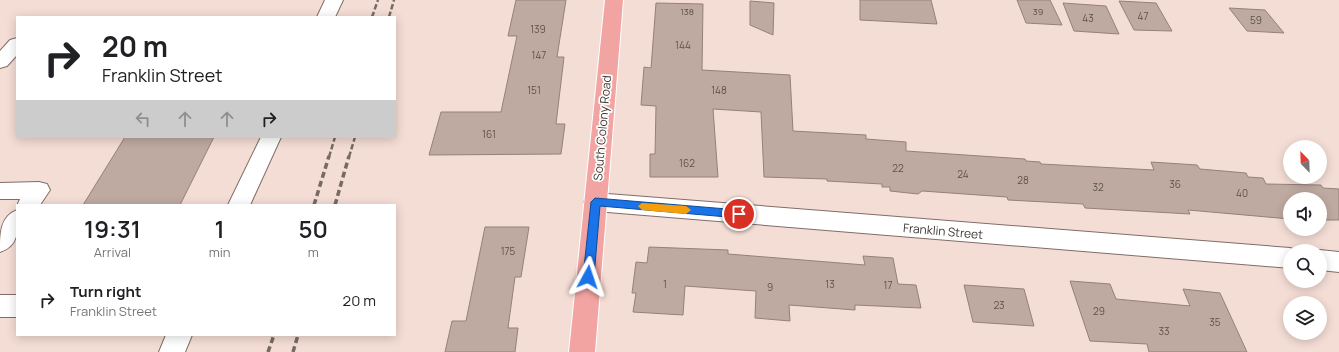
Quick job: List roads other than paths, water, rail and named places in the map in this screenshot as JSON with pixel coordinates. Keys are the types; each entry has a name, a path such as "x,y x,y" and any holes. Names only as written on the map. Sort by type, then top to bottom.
{"main road":[{"name":"South Colony Road","path":"582,352 614,0"}],"street":[{"path":"326,16 334,0"},
{"path":"0,62 16,45"},
{"path":"239,204 268,143"},
{"path":"0,191 40,190 29,204"},
{"name":"Franklin Street","path":"595,202 1283,257"},
{"path":"0,242 16,220"},
{"path":"1327,261 1339,262"},
{"path":"0,306 16,306"},
{"path":"172,352 179,336"}],"railway":[{"path":"372,16 378,0"},
{"path":"389,16 394,0"},
{"path":"329,157 335,138"},
{"path":"349,157 355,138"},
{"path":"314,204 329,156"},
{"path":"335,204 349,156"},
{"path":"268,352 274,336"},
{"path":"293,352 298,336"}]}
